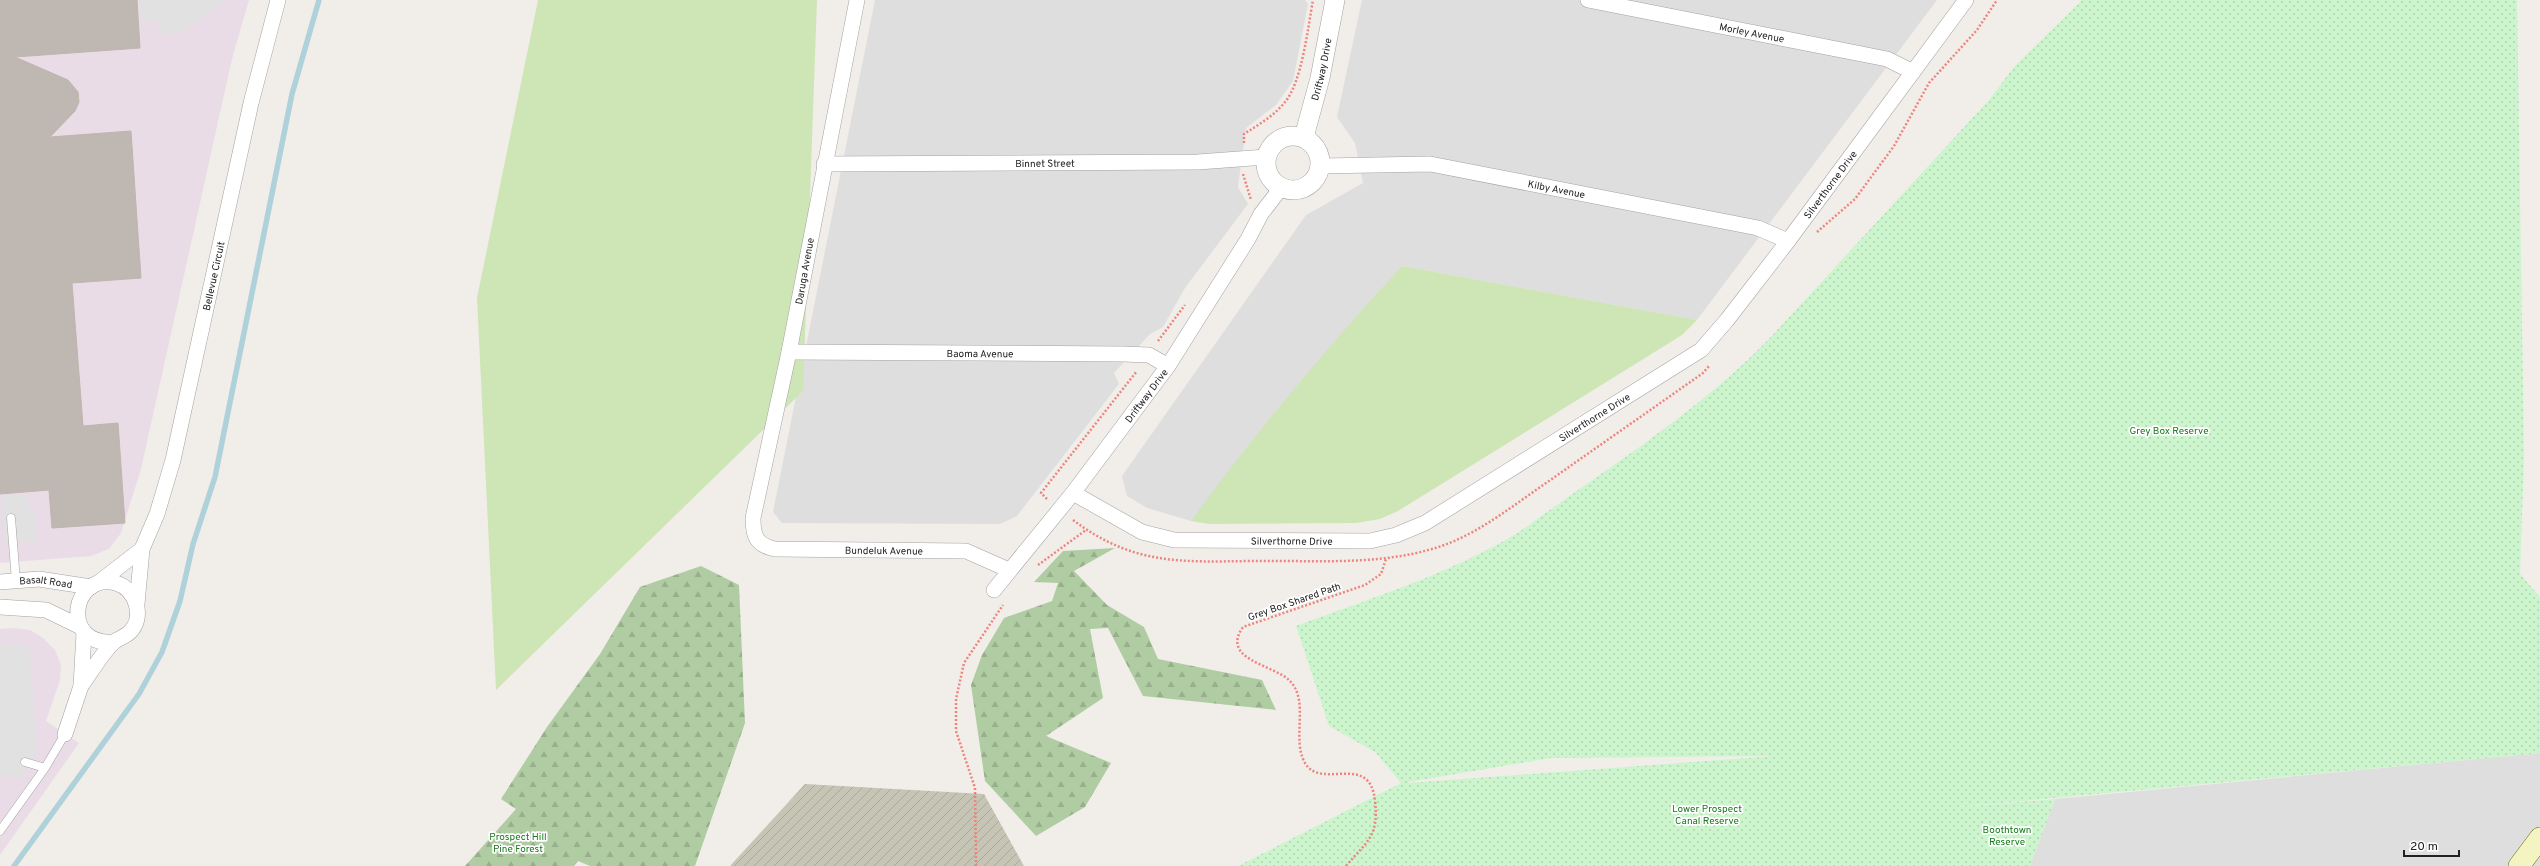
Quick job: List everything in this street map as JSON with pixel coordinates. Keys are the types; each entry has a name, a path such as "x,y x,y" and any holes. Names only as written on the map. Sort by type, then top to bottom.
{"main road":[{"path":"2519,866 2540,838"}],"street":[{"name":"Bellevue Circuit","path":"137,604 142,549 157,514 172,460 251,103 278,0"},
{"name":"Daruga Avenue","path":"757,541 753,532 753,518 789,352 824,164 857,0"},
{"name":"Driftway Drive","path":"1304,137 1320,78 1335,0"},
{"name":"Morley Avenue","path":"1588,0 1887,59 1913,72"},
{"name":"Silverthorne Drive","path":"1073,493 1142,532 1174,540 1342,542 1370,540 1396,535 1425,523 1701,350 1727,320 1788,241 1966,0"},
{"path":"1304,137 1313,144 1320,155 1321,166 1318,176 1306,188 1298,191 1281,188 1272,181 1266,170 1266,157 1270,149 1284,138 1304,137"},
{"name":"Binnet Street","path":"824,164 1198,162 1266,157"},
{"name":"Kilby Avenue","path":"1321,166 1430,164 1758,228 1788,241"},
{"name":"Driftway Drive","path":"994,590 1073,493 1168,366 1248,239 1261,214 1281,188"},
{"name":"Baoma Avenue","path":"789,352 1123,354 1149,356 1168,366"},
{"name":"Bundeluk Avenue","path":"757,541 765,547 774,549 966,551 1009,570"},
{"name":"Bellevue Circuit","path":"95,585 142,549"},
{"name":"Basalt Road","path":"0,582 39,579 95,585"},
{"path":"65,734 81,686 83,630 77,618 78,605 84,592 95,585 116,583 125,588 137,604 138,614 131,632 114,642 81,686"},
{"path":"0,607 46,610 83,630 95,640 114,642"}],"lane":[{"path":"11,518 16,581"},
{"path":"0,831 45,768 65,734"},
{"path":"25,762 45,768"}],"path":[{"path":"1244,134 1270,116 1285,102 1295,85 1313,0"},
{"path":"1035,568 1086,530"},
{"name":"Grey Box Shared Path","path":"1346,866 1368,843 1375,830 1377,818 1374,790 1363,776 1350,773 1317,774 1311,771 1305,762 1300,746 1296,690 1289,680 1242,654 1237,644 1237,636 1243,627 1365,585 1381,574 1386,559"},
{"path":"976,866 975,788 956,731 956,699 964,663 1004,604"}],"shaded area":[{"path":"0,0 249,0 232,59 141,469 121,533 109,549 91,556 0,563"},
{"path":"140,0 227,0 180,33 159,34 158,21 141,22"},
{"path":"875,0 1305,0 1308,4 1293,81 1276,105 1246,128 1238,187 1248,204 1185,288 1163,327 1150,334 1114,373 1119,384 1017,516 1000,524 782,523 773,512"},
{"path":"1362,0 1937,0 1697,320 1402,266 1191,521 1147,508 1127,496 1122,476 1306,215 1363,183 1355,143 1337,117"},
{"path":"28,495 29,508 34,508 37,540 4,543 1,497"},
{"path":"13,628 30,630 43,638 55,650 61,665 60,680 46,721 79,743 0,855 0,629"},
{"path":"14,643 15,646 29,645 37,753 24,771 24,777 7,778 6,776 0,776 0,644"},
{"path":"2540,753 2540,866 2030,866 2055,799"},
{"path":"805,784 984,794 1024,866 730,866"}],"green space":[{"path":"538,0 817,0 803,391 496,690 477,298"},
{"name":"Grey Box Reserve","path":"2082,0 2517,0 2524,456 2520,574 2540,597 2540,753 1947,808 2055,799 2030,866 1238,866 1401,783 1375,752 1329,726 1296,626 1438,573 1493,547 1519,532 1680,417 1741,366 1769,339 1989,100 2013,68","holes":["1774,756 1408,783 1551,758"]},
{"path":"1402,266 1697,320 1682,335 1398,511 1380,519 1356,523 1209,524 1191,521 1293,390"},
{"path":"1115,548 1074,571 1107,605 1144,627 1158,659 1262,680 1276,710 1143,696 1108,628 1090,629 1103,698 1046,736 1111,763 1085,807 1036,836 985,781 971,685 982,655 1004,618 1052,601 1058,583 1034,582 1063,551"},
{"name":"Prospect Hill Pine Forest","path":"701,566 739,585 745,723 695,866 590,866 578,861 574,866 465,866 516,809 501,799 547,727 600,654 640,587"}],"building":[{"path":"0,0 137,0 140,48 15,57 68,80 78,92 79,102 75,111 50,137 131,131 141,278 72,283 83,426 118,423 125,523 52,528 49,490 0,494"}],"waterway":[{"path":"14,866 139,694 162,652 180,601 193,544 215,477 292,94 319,0"}],"park label":[{"name":"Lower Prospect Canal Reserve","path":"1707,814"},
{"name":"Boothtown Reserve","path":"2007,834"}]}
